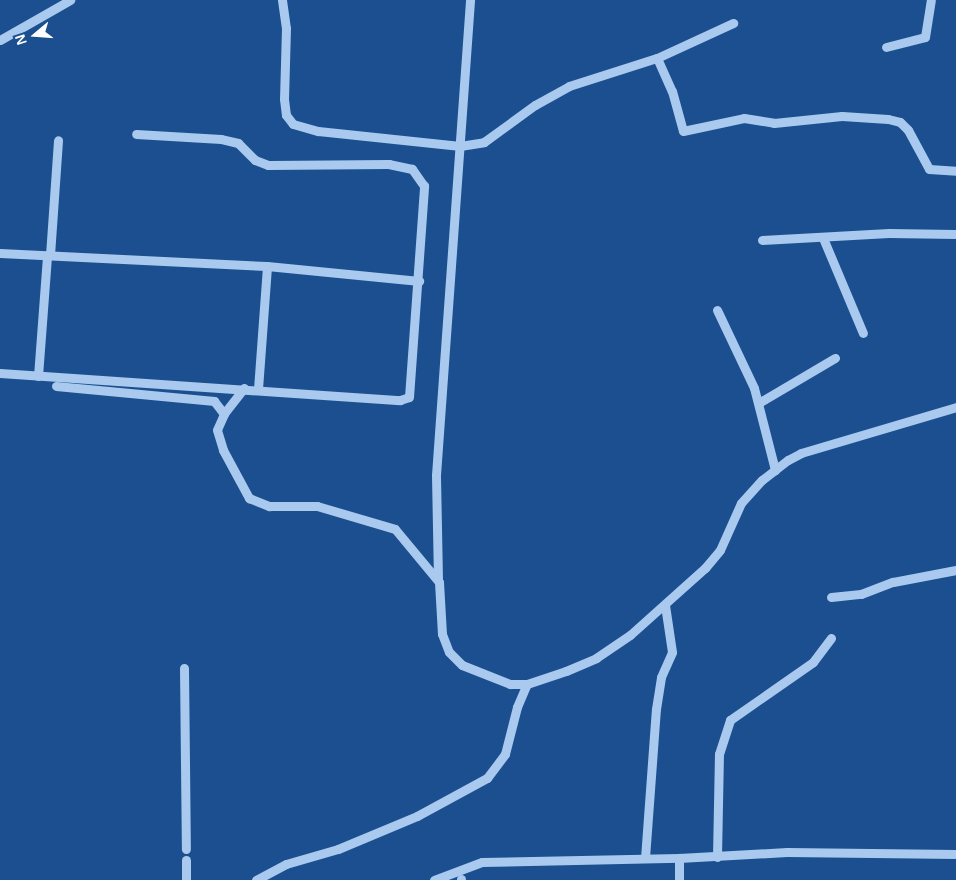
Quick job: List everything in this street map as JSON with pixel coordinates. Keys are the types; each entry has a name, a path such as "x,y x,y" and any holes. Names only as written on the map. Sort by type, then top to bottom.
{"street":[{"path":"0,40 70,0"},
{"path":"282,0 286,28 284,99 286,115 293,124 318,131 460,146 484,142 535,106 569,86 657,58 733,23"},
{"path":"470,0 436,475 438,580 442,634 449,652 462,665 482,675 510,684 527,684 596,658 630,635 666,605 720,550 741,503 775,470 801,453 956,407"},
{"path":"886,47 926,37 931,0"},
{"path":"657,58 672,91 683,131 722,120 751,117 774,123 828,116 888,120 900,122 908,130 929,168 956,171"},
{"path":"0,373 407,398 419,281 424,186 412,169 389,164 268,165 255,160 238,143 180,134 136,134"},
{"path":"38,376 58,140"},
{"path":"762,240 889,233 956,234"},
{"path":"823,238 863,333"},
{"path":"0,253 267,266 419,281"},
{"path":"258,389 267,266"},
{"path":"717,310 760,402 775,470"},
{"path":"760,402 835,358"},
{"path":"56,386 214,400 224,414"},
{"path":"244,388 224,414 217,430 219,438 249,498 269,506 318,506 352,518 389,526 438,580"},
{"path":"831,597 861,594 893,582 956,570"},
{"path":"645,858 656,709 661,677 672,652 666,605"},
{"path":"717,856 719,754 730,720 812,662 830,638"},
{"path":"184,668 186,849"},
{"path":"256,880 286,864 338,849 417,816 487,778 504,754 527,684"},
{"path":"434,880 482,862 678,858 787,852 956,854"},
{"path":"678,858 679,880"},
{"path":"186,860 186,880"}]}
